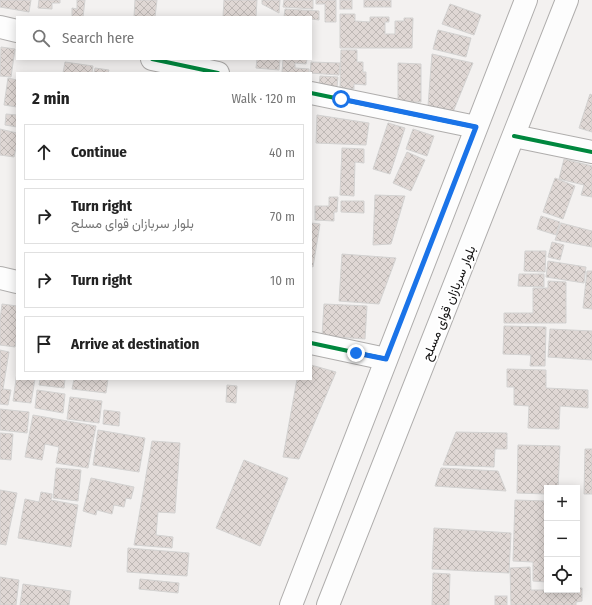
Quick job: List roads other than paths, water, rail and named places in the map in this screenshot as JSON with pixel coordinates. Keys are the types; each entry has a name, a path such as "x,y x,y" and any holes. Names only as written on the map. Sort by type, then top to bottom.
{"main road":[{"path":"291,605 526,0"},
{"name":"بلوار سربازان قوای مسلح","path":"328,605 567,0"},
{"path":"0,27 16,31"},
{"path":"157,60 213,72"},
{"path":"312,92 476,127"},
{"path":"514,136 592,152"},
{"path":"0,278 16,282"},
{"path":"312,343 386,359"}]}
